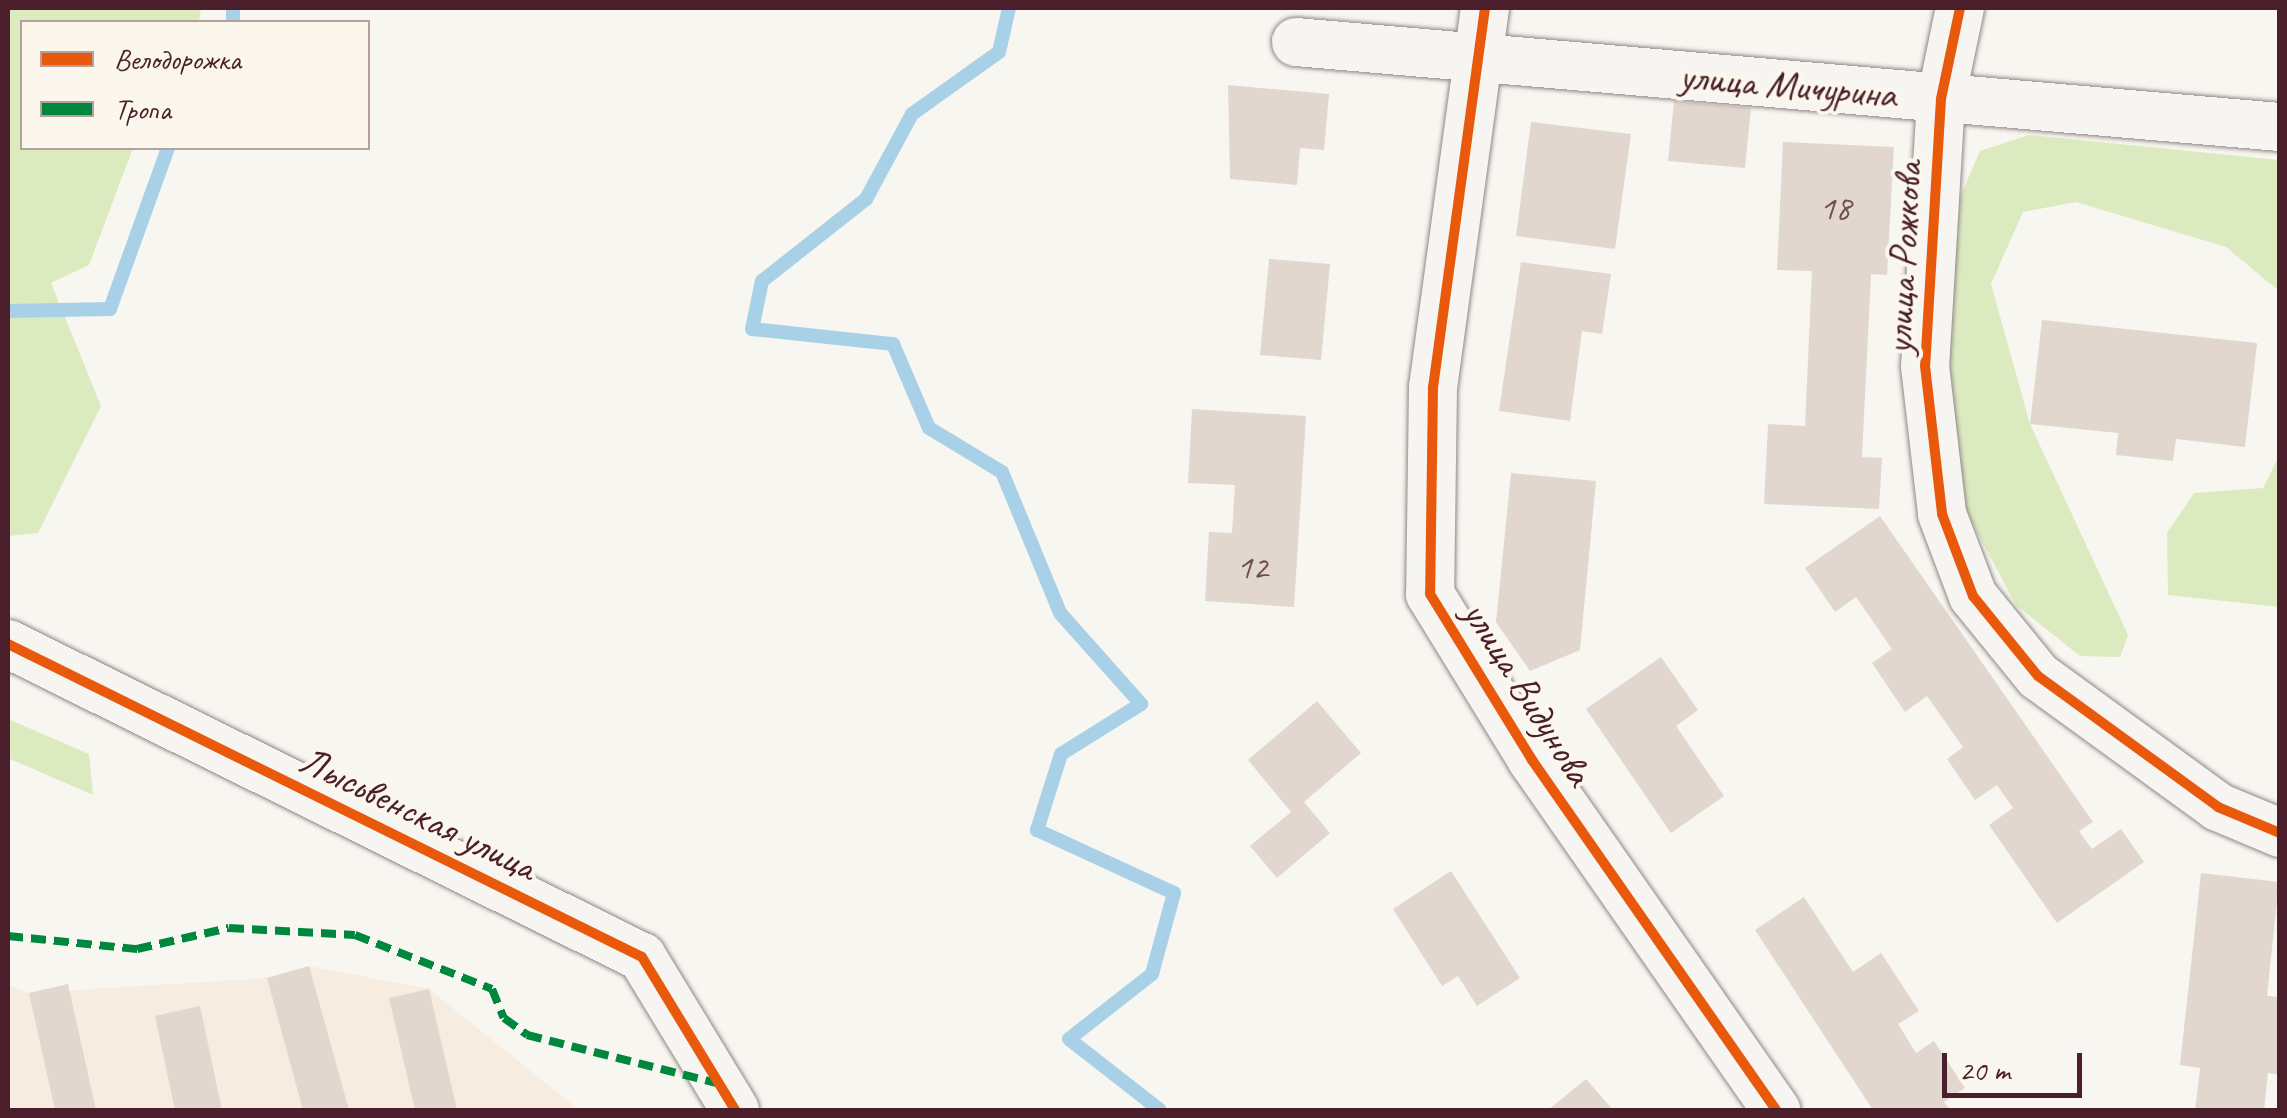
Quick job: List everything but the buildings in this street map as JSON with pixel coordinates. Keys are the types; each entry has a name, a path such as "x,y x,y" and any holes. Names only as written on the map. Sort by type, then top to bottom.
{"street":[{"name":"улица Видунова","path":"1484,8 1481,58 1433,387 1430,594 1532,760 1776,1110"},
{"name":"улица Рожкова","path":"1960,8 1941,98 1926,366 1942,514 1973,596 2038,676 2218,807 2280,833"},
{"name":"улица Мичурина","path":"1296,42 2280,127"},
{"name":"Лысьвенская улица","path":"8,644 642,958 735,1110"}],"shaded area":[{"path":"309,966 429,989 579,1110 8,1110 8,985 29,993 266,978"}],"green space":[{"path":"8,8 201,8 199,20 20,20 20,150 132,150 89,265 51,283 101,406 38,533 8,536"},
{"path":"2029,135 2279,160 2279,291 2226,247 2076,202 2023,212 1991,284 2030,424 2128,635 2120,657 2080,656 2016,605 1962,504 1943,356 1960,197 1980,151"},
{"path":"2279,456 2279,607 2168,595 2167,533 2194,493 2263,488"},
{"path":"8,719 89,754 93,795 8,758"}],"waterway":[{"path":"233,8 233,20"},
{"path":"1009,8 999,52 912,114 866,199 762,281 752,329 893,344 929,428 1002,472 1060,613 1141,704 1061,754 1037,830 1174,893 1152,974 1069,1039 1160,1110"},
{"path":"8,311 110,309 167,150"}],"marked path":[{"path":"8,936 137,949 229,928 355,935 492,989 504,1018 527,1035 720,1084"}],"cycle path":[{"path":"1485,8 1433,387 1430,594 1532,760 1776,1110"},
{"path":"1960,8 1941,99 1925,366 1942,514 1973,596 2038,676 2218,807 2280,833"},
{"path":"8,644 642,957 735,1110"}]}
